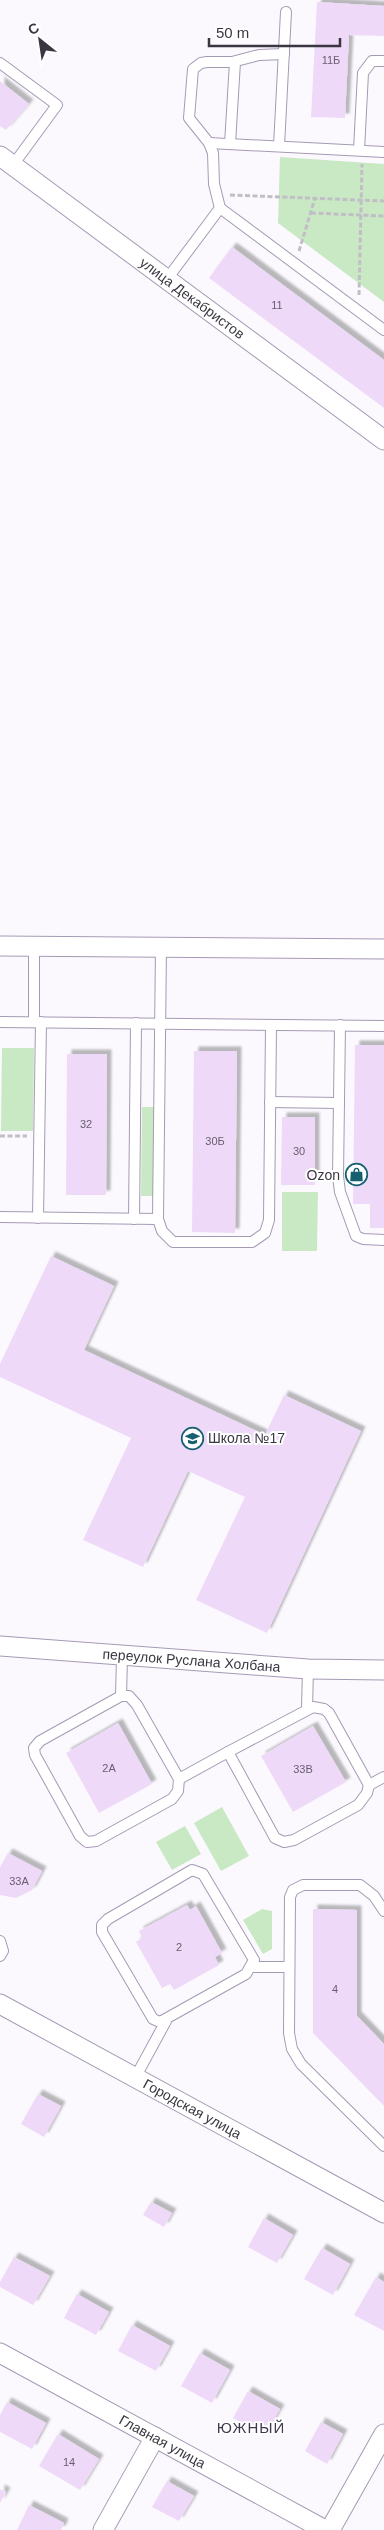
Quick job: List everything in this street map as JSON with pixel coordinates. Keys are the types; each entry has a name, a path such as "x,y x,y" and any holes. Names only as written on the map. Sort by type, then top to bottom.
{"street":[{"name":"улица Декабристов","path":"6,160 384,440"},
{"path":"0,946 384,949"},
{"name":"переулок Руслана Холбана","path":"0,1646 122,1657 308,1669 384,1670"},
{"name":"Городская улица","path":"0,2004 384,2213"},
{"name":"Главная улица","path":"3,2361 155,2437 325,2530"},
{"path":"330,2530 384,2434"},
{"path":"103,2530 155,2437"}],"lane":[{"path":"279,146 286,12"},
{"path":"284,54 259,55 235,62 201,63 191,73 189,118 209,143 214,158 216,194 220,208 384,330"},
{"path":"361,151 363,73 372,62 384,61"},
{"path":"230,144 235,62"},
{"path":"0,63 57,105 6,160"},
{"path":"209,143 384,152"},
{"path":"167,279 220,208"},
{"path":"34,946 39,1136 38,1218"},
{"path":"161,947 158,1219 162,1231 173,1242 252,1242 263,1237 268,1227 271,1024"},
{"path":"0,1022 384,1026"},
{"path":"134,1218 136,1023"},
{"path":"340,1025 339,1182 354,1233 360,1238 384,1240"},
{"path":"270,1102 339,1102"},
{"path":"0,1217 158,1219"},
{"path":"121,1696 122,1657"},
{"path":"307,1708 308,1669"},
{"path":"121,1696 129,1696 137,1705 179,1779 178,1791 172,1799 96,1841 87,1842 80,1836 35,1755 34,1748 40,1741 121,1696"},
{"path":"179,1779 307,1708 318,1707 329,1713 369,1785 367,1793 358,1805 294,1840 284,1842 275,1838 228,1752"},
{"path":"369,1785 384,1777"},
{"path":"197,1870 203,1874 254,1960 252,1967 246,1974 166,2021 160,2022 153,2019 102,1932 102,1925 108,1919 187,1872 197,1870"},
{"path":"384,1911 374,1896 360,1885 298,1887 290,1897 290,2042 296,2058 384,2146"},
{"path":"0,1941 3,1951 0,1956"},
{"path":"252,1967 290,1967"},
{"path":"135,2078 166,2021"}],"path":[{"path":"359,311 361,151"},
{"path":"216,194 384,201"},
{"path":"296,264 315,198"},
{"path":"311,213 384,216"},
{"path":"0,1136 39,1136"}],"green space":[{"path":"280,157 384,164 384,302 278,223"},
{"path":"2,1048 34,1048 33,1131 1,1131"},
{"path":"142,1107 157,1107 156,1196 141,1196"},
{"path":"282,1192 318,1192 317,1251 282,1251"},
{"path":"222,1807 249,1856 221,1871 194,1823"},
{"path":"185,1826 201,1854 172,1870 156,1842"},
{"path":"262,1909 272,1911 272,1949 263,1954 243,1920"}],"building":[{"path":"317,2 384,6 384,36 349,35 345,118 311,117"},
{"path":"0,81 29,104 6,130 0,126"},
{"path":"232,247 384,360 384,408 209,278"},
{"path":"355,1045 384,1045 384,1228 370,1228 370,1204 353,1204"},
{"path":"194,1051 237,1051 235,1233 192,1232"},
{"path":"67,1054 107,1054 106,1195 66,1195"},
{"path":"282,1117 315,1117 315,1185 281,1185"},
{"path":"51,1256 114,1286 84,1350 265,1435 284,1395 361,1431 267,1633 196,1600 245,1497 188,1471 143,1567 83,1540 131,1438 0,1377 0,1364"},
{"path":"118,1723 152,1784 99,1813 66,1753"},
{"path":"313,1726 346,1782 293,1812 261,1756"},
{"path":"8,1853 42,1871 32,1890 16,1898 0,1895 0,1867"},
{"path":"187,1905 190,1910 196,1906 222,1953 215,1957 219,1965 174,1990 170,1984 162,1988 136,1942 142,1938 139,1931"},
{"path":"313,1909 357,1910 357,2016 384,2044 384,2106 313,2033"},
{"path":"38,2094 61,2106 44,2137 21,2124"},
{"path":"151,2202 172,2213 164,2227 143,2215"},
{"path":"264,2218 293,2235 277,2263 248,2247"},
{"path":"322,2248 350,2264 333,2295 304,2279"},
{"path":"14,2257 50,2276 33,2305 0,2287 0,2282"},
{"path":"376,2277 384,2282 384,2331 354,2315"},
{"path":"77,2294 109,2312 96,2335 64,2318"},
{"path":"132,2325 170,2346 156,2371 118,2351"},
{"path":"200,2353 230,2370 212,2403 181,2386"},
{"path":"248,2391 280,2409 264,2436 233,2418"},
{"path":"7,2402 46,2423 32,2449 0,2432 0,2415"},
{"path":"321,2422 343,2434 327,2464 305,2451"},
{"path":"58,2434 99,2459 80,2490 39,2466"},
{"path":"167,2481 194,2496 179,2521 152,2507"},
{"path":"0,2489 6,2492 0,2503"},
{"path":"29,2505 64,2523 61,2530 17,2530"}],"place":[{"name":"Ozon","path":"356,1175"},
{"name":"Школа №17","path":"192,1438"}],"district":[{"name":"ЮЖНЫЙ","path":"251,2427"}]}
